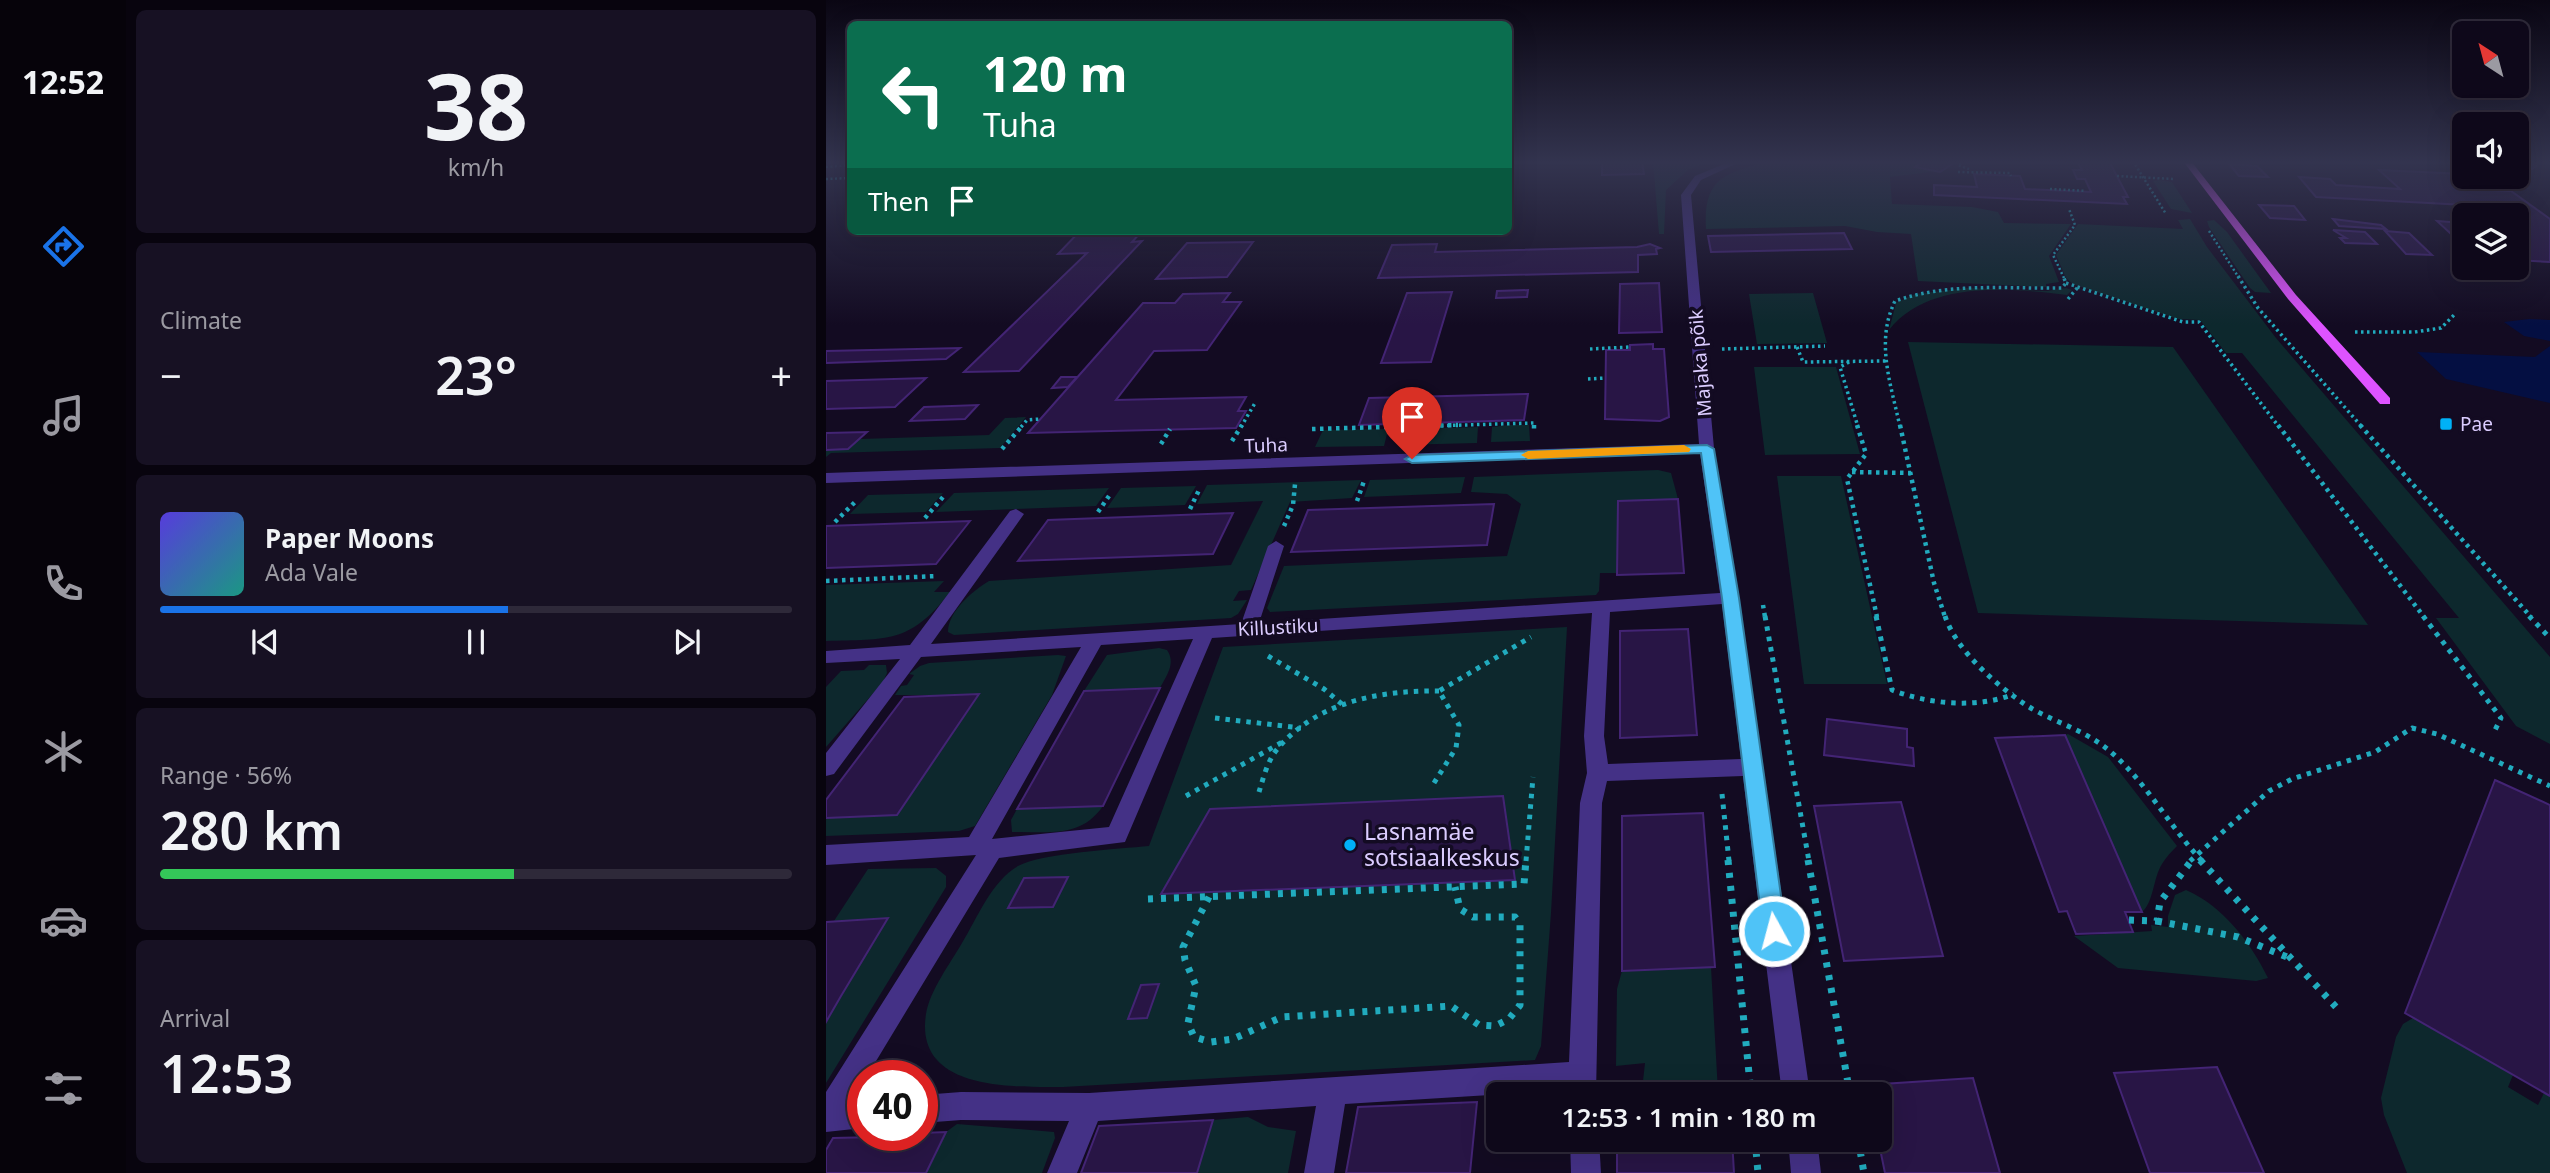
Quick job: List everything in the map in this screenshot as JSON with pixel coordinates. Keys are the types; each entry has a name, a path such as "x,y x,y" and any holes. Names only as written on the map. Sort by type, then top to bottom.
{"main road":[{"path":"2229,216 2292,298 2385,401"}],"street":[{"name":"Majaka põik","path":"1688,216 1707,449 1731,598 1794,1082"},
{"name":"Tuha","path":"826,478 1707,449"},
{"path":"826,768 973,575 1016,514"},
{"path":"1248,629 1276,546"},
{"name":"Killustiku","path":"826,657 1601,609 1731,598"},
{"path":"1581,1082 1591,803 1598,773 1594,736 1601,609"},
{"path":"826,855 984,847 1117,835 1205,632"},
{"path":"826,1118 984,847 1094,641"},
{"path":"1598,773 1753,767"},
{"path":"938,1107 961,1105 1089,1107 1334,1091 1486,1087"},
{"path":"1319,1173 1334,1091"},
{"path":"1062,1173 1089,1107"},
{"path":"826,1118 847,1116"},
{"path":"1585,1152 1586,1173"},
{"path":"1804,1152 1806,1173"}],"path":[{"path":"2072,216 2075,225 2053,255 2066,283 2183,322 2199,322 2501,718 2493,734"},
{"path":"2203,222 2258,308 2486,569 2550,638"},
{"path":"2066,283 2062,288 1966,287 1906,296 1895,301 1888,315 1883,347 1934,583 1948,626 1968,656 2025,704 2105,747 2132,773 2196,855 2336,1007"},
{"path":"2068,299 2077,287"},
{"path":"2320,329 2415,332 2441,328 2454,314"},
{"path":"1723,362 1721,349 1825,346"},
{"path":"1590,349 1630,347"},
{"path":"1797,347 1803,362 1886,361"},
{"path":"1849,362 1840,367 1866,454 1847,479 1892,690 1910,696 1959,701 1993,701 2014,694"},
{"path":"1588,379 1605,378"},
{"path":"1232,442 1255,402"},
{"path":"1005,446 1027,420 1040,419"},
{"path":"1312,429 1534,424 1534,433"},
{"path":"1163,440 1170,429"},
{"path":"1852,472 1911,473"},
{"path":"1357,501 1366,477"},
{"path":"1293,505 1295,480"},
{"path":"1190,509 1202,482"},
{"path":"1098,512 1116,485"},
{"path":"925,518 948,491"},
{"path":"835,522 863,494"},
{"path":"826,581 973,575"},
{"path":"1762,601 1848,1082"},
{"path":"1259,792 1275,752 1301,728 1368,695 1411,689 1439,691 1535,635"},
{"path":"1264,654 1324,689 1343,705"},
{"path":"1434,783 1456,748 1459,725 1439,691"},
{"path":"1215,718 1301,728"},
{"path":"2157,921 2161,902 2177,876 2196,855 2269,792 2292,779 2375,752 2412,728 2437,734 2550,786"},
{"path":"1186,796 1290,738"},
{"path":"1148,899 1524,884 1533,778"},
{"path":"1209,897 1183,947 1185,960 1196,986 1188,1023 1194,1037 1212,1042 1233,1039 1282,1017 1451,1006 1479,1025 1495,1026 1509,1019 1520,1005 1520,924 1515,917 1473,917 1460,909 1455,887"},
{"path":"2129,920 2157,921 2238,937 2289,958"},
{"path":"1756,1152 1758,1173"},
{"path":"1860,1152 1864,1173"}],"green space":[{"path":"1657,216 1665,216 1664,234 1659,234"},
{"path":"1706,216 2000,216 2004,223 2071,224 2049,256 2059,282 2046,284 2046,287 1918,281 1911,234 1877,232 1845,226 1706,229"},
{"path":"2190,219 2207,247 2276,338 2550,657 2550,744 2516,726 2436,618 2459,618 2242,353 2226,353 2200,320 2178,319 2073,284 2066,278 2056,255 2078,224 2183,229 2178,220"},
{"path":"2214,220 2227,232 2271,293 2255,292 2250,288 2209,227 2207,221"},
{"path":"1967,288 2020,290 1972,291 1925,302 1906,314 1889,330 1896,303 1915,294"},
{"path":"2066,288 2072,290 2067,295 2021,290 2047,291"},
{"path":"1813,293 1827,343 1757,344 1749,294"},
{"path":"1908,342 2173,347 2368,625 1978,613"},
{"path":"1754,367 1836,367 1860,454 1765,455"},
{"path":"1026,417 1000,448 831,453 826,457 826,450 848,449 860,439 989,435 1005,418"},
{"path":"1529,425 1530,441 1491,442 1492,427"},
{"path":"1478,427 1477,443 1398,445 1400,430 1404,429"},
{"path":"1323,430 1388,430 1384,446 1315,447"},
{"path":"1658,470 1671,473 1678,499 1617,573 1600,573 1599,591 1596,595 1270,612 1267,608 1284,566 1507,556 1521,504 1507,494 1471,492 1474,477"},
{"path":"1777,476 1841,476 1887,684 1804,684"},
{"path":"1465,477 1461,493 1364,497 1370,480"},
{"path":"1361,480 1352,498 1290,502 1251,590 1239,591 1233,601 1247,600 1238,614 1231,618 954,635 948,632 956,610 975,590 989,581 1231,565 1263,501 1197,504 1207,485"},
{"path":"1196,486 1185,505 1107,508 1121,488"},
{"path":"1109,488 1096,506 936,512 954,493"},
{"path":"943,493 926,512 850,514 868,495"},
{"path":"944,581 934,592 950,592 936,609 909,630 881,638 826,641 826,585"},
{"path":"1567,627 1551,913 1541,1046 1535,1060 1042,1087 994,1084 971,1079 951,1071 935,1058 926,1039 928,1005 941,977 986,901 1008,873 1018,866 1044,858 1149,846 1223,647"},
{"path":"1159,648 1167,650 1171,660 1170,669 1160,688 1084,691 1107,655"},
{"path":"1066,656 1052,695 975,826 959,831 826,836 826,818 897,815 979,695 895,695 914,675 909,674 929,663"},
{"path":"869,665 886,665 887,673 883,682 826,747 826,687 841,671 864,670"},
{"path":"2068,734 2108,757 2177,846 2162,864 2149,902 2142,912 2065,735"},
{"path":"1103,806 1094,817 1074,828 1051,832 1012,832 1011,820 1017,809"},
{"path":"936,868 946,876 946,887 826,1083 826,1022 887,919 834,921 868,869"},
{"path":"2186,890 2224,916 2244,939 2268,978 2256,981 2118,968 2074,936 2152,931 2151,925 2168,927 2168,916 2175,895"},
{"path":"1711,967 1717,1082 1634,1082 1643,1081 1645,1063 1616,1066 1617,989 1622,971"},
{"path":"2413,1018 2513,1075 2508,1087 2538,1105 2544,1093 2550,1096 2550,1173 2407,1173 2384,1115 2381,1098 2396,1037 2403,1024"},
{"path":"1248,1117 1268,1127 1296,1131 1288,1173 1197,1173 1213,1120"},
{"path":"957,1124 1054,1132 1055,1138 1042,1173 926,1173 946,1132"}],"shaded area":[{"path":"2550,320 2550,341 2524,336 2504,322"},
{"path":"2550,346 2550,403 2446,379 2417,352 2535,357"}],"building":[{"path":"2268,216 2302,216 2305,220"},
{"path":"2529,216 2545,216 2550,219 2550,262 2529,261"},
{"path":"2333,219 2381,225 2386,229 2339,226"},
{"path":"2437,221 2452,222 2452,235"},
{"path":"2333,230 2365,232 2377,244 2345,243 2340,238 2346,238"},
{"path":"2385,231 2409,233 2432,255 2406,254"},
{"path":"1844,233 1852,249 1711,252 1708,236"},
{"path":"1076,235 1138,235 1132,242 1142,241 1019,371 964,372 1087,253 1058,254"},
{"path":"1253,242 1227,277 1156,279 1187,243"},
{"path":"1437,244 1435,252 1637,247 1650,244 1660,248 1656,249 1657,254 1638,255 1638,272 1378,278 1392,245"},
{"path":"1659,283 1662,332 1619,333 1620,284"},
{"path":"1528,290 1527,297 1496,298 1497,291"},
{"path":"1452,292 1431,362 1381,363 1407,293"},
{"path":"1230,293 1223,302 1241,302 1207,350 1154,351 1116,400 1246,397 1238,411 1246,411 1236,428 1028,433 1143,303 1175,303 1183,294"},
{"path":"1653,344 1653,349 1664,349 1669,417 1660,421 1605,419 1606,350 1630,350 1630,345"},
{"path":"960,348 946,359 826,363 826,351"},
{"path":"1061,377 1077,377 1068,387 1052,388"},
{"path":"926,378 895,407 826,409 826,381"},
{"path":"1528,394 1524,420 1359,425 1369,398"},
{"path":"978,405 965,419 910,421 924,407"},
{"path":"867,432 848,449 826,450 826,433"},
{"path":"1678,499 1684,573 1617,575 1618,501"},
{"path":"1494,504 1487,545 1291,552 1308,510"},
{"path":"1233,513 1213,554 1018,561 1048,520"},
{"path":"970,521 936,564 826,568 826,526"},
{"path":"1688,629 1697,735 1620,738 1620,631"},
{"path":"1160,688 1103,806 1017,809 1084,691"},
{"path":"979,694 897,815 826,818 826,800 904,697"},
{"path":"1827,719 1907,729 1907,747 1913,748 1914,766 1824,755"},
{"path":"2065,735 2142,912 2125,912 2133,932 2076,934 2067,911 2059,912 1995,738"},
{"path":"2495,780 2550,805 2550,1096 2405,1013"},
{"name":"Lasnamäe sotsiaalkeskus","path":"1503,796 1515,880 1161,894 1210,809"},
{"path":"1901,802 1943,956 1844,961 1814,806"},
{"path":"1703,813 1715,967 1622,971 1622,816"},
{"path":"1068,877 1053,907 1008,908 1024,878"},
{"path":"888,918 841,996 826,1022 826,922"},
{"path":"1159,984 1147,1018 1128,1019 1141,985"},
{"path":"2217,1067 2264,1173 2150,1173 2114,1073"},
{"path":"1973,1078 2000,1173 1885,1173 1881,1152 1892,1152 1892,1083"},
{"path":"1477,1102 1470,1173 1346,1173 1358,1107"},
{"path":"1213,1120 1197,1173 1081,1173 1099,1126"},
{"path":"938,1132 946,1132 938,1148"},
{"path":"833,1138 847,1138 847,1151 937,1151 926,1173 826,1173 826,1150"},
{"path":"1617,1152 1733,1152 1734,1173 1617,1173"}],"slow traffic":[{"path":"1528,455 1684,449"}],"place":[{"name":"Pae","path":"2446,424"},
{"name":"Lasnamäe sotsiaalkeskus","path":"1350,845"}],"route":[{"path":"1412,459 1707,449 1731,598 1774,931"}]}
